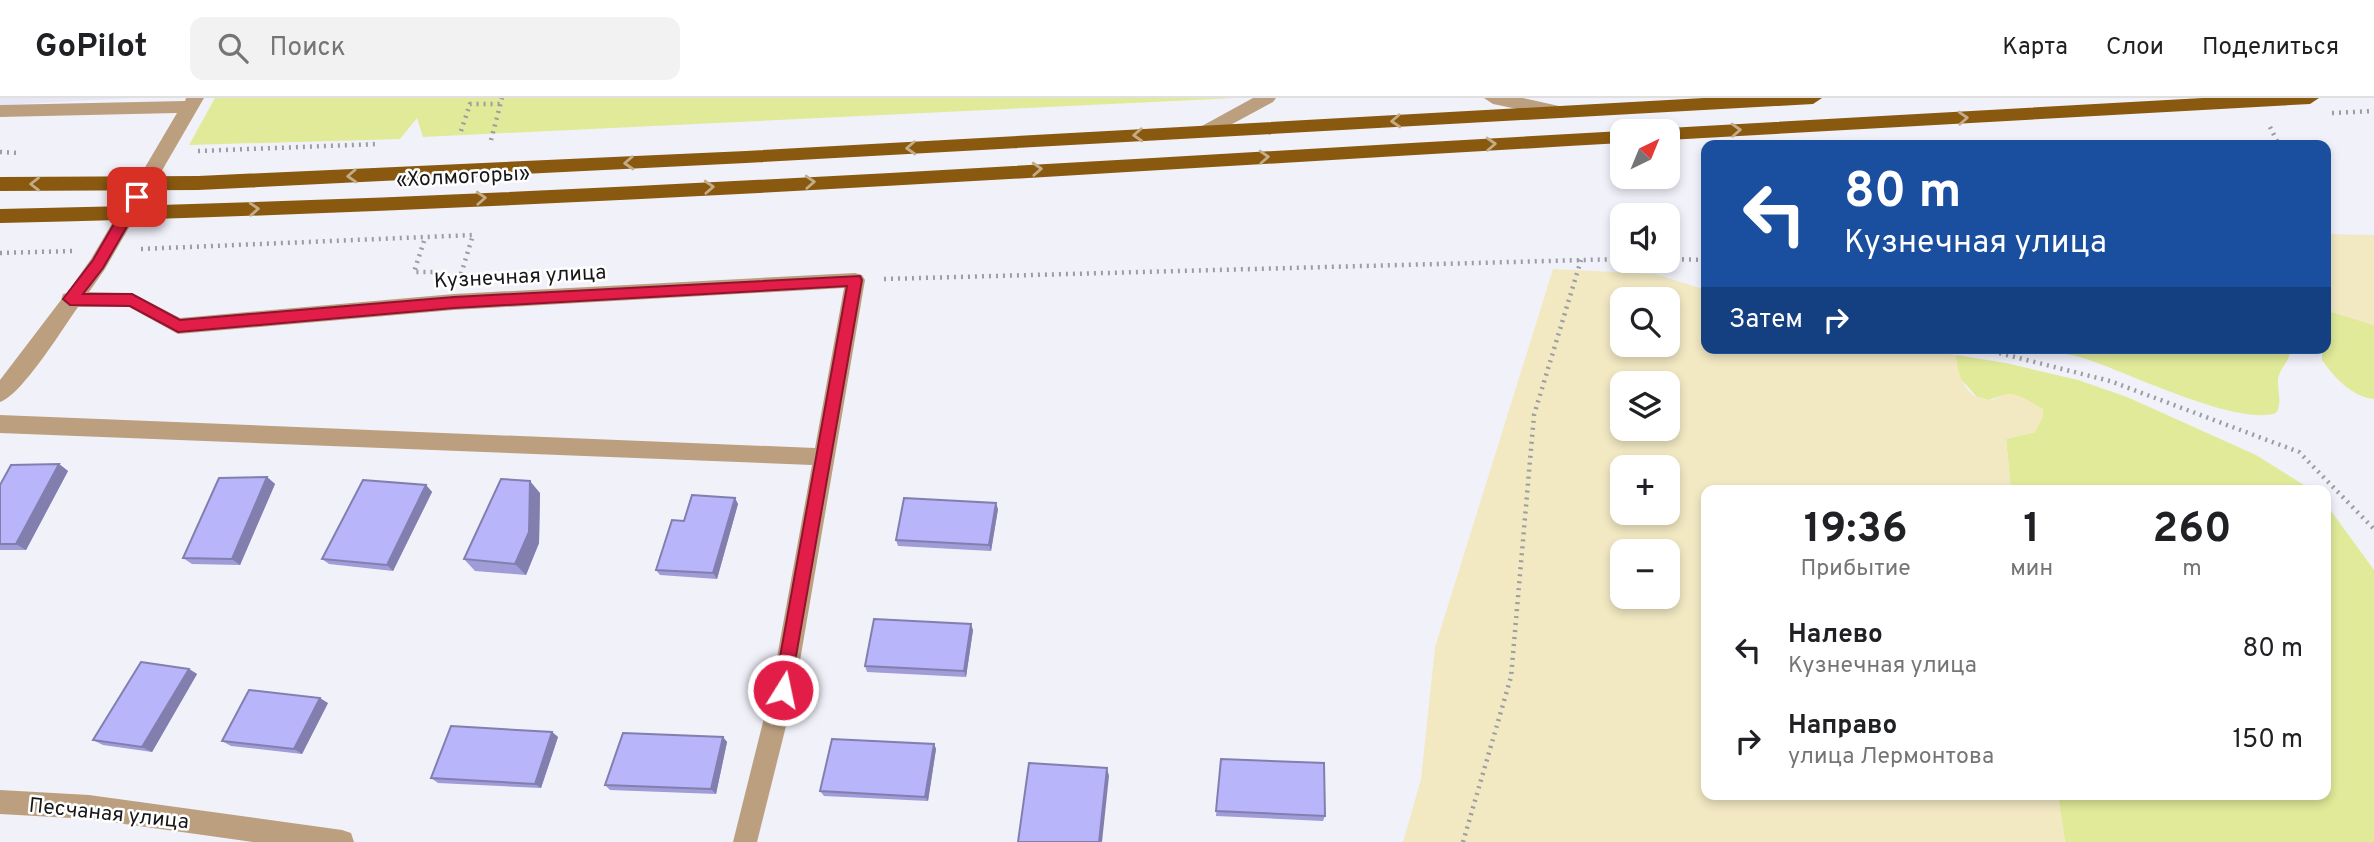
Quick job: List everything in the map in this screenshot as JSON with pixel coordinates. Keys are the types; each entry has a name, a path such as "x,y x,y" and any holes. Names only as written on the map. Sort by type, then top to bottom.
{"main road":[{"path":"1562,112 1813,98"},
{"path":"1680,133 2310,98"},
{"name":"«Холмогоры»","path":"0,184 198,183 746,157 1562,112"},
{"name":"«Холмогоры»","path":"0,216 186,212 742,186 1610,138"}],"street":[{"path":"1206,131 1268,98"},
{"path":"1493,98 1562,112"},
{"path":"0,111 193,103"},
{"path":"0,394 24,367 70,299 98,264 193,103"},
{"path":"746,842 783,690 855,280"},
{"name":"Кузнечная улица","path":"70,299 132,300 178,326 454,302 855,280"},
{"path":"0,365 24,367"},
{"path":"0,424 823,457"},
{"name":"Песчаная улица","path":"0,802 89,807 342,842"}],"path":[{"path":"493,140 502,98"},
{"path":"461,131 470,104 502,104"},
{"path":"2265,117 2276,140"},
{"path":"171,248 473,236 462,272 450,272"},
{"path":"424,242 414,272 438,272"},
{"path":"0,253 37,252"},
{"path":"855,280 1610,259"},
{"path":"1680,259 1701,260"},
{"path":"1463,842 1511,677 1534,415 1581,260"},
{"path":"2003,354 2110,381 2299,452 2374,529"}],"shaded area":[{"path":"0,98 131,98 0,105"}],"green space":[{"path":"215,98 1236,98 423,137 417,118 400,139 189,145"},
{"path":"2331,312 2374,325 2374,399 2351,390 2322,360 2322,354 2331,354"},
{"path":"2067,354 2289,354 2278,379 2278,409 2276,413 2259,415 2236,412 2181,396"},
{"path":"1956,355 2006,363 2078,380 2127,397 2256,455 2304,485 2011,485 2006,439 2035,432 2032,403 2008,394 1988,400 1977,397 1957,375"},
{"path":"2331,511 2374,570 2374,842 2065,842 2059,800 2331,800"}],"sand":[{"path":"2331,234 2374,235 2374,325 2331,312"},
{"path":"1553,269 1655,274 1701,288 1701,354 1956,355 1960,377 1973,395 1990,400 2005,395 2017,395 2043,409 2043,417 2035,432 2006,439 2011,485 1701,485 1701,800 2059,800 2065,842 1403,842 1421,779 1435,647"}],"building":[{"path":"59,464 16,544 0,544 0,485 11,465"},
{"path":"267,477 232,559 183,558 219,478"},
{"path":"501,479 530,481 529,532 515,564 464,559"},
{"path":"363,480 426,485 387,565 322,559"},
{"path":"692,495 735,498 713,573 656,570 672,520 684,521"},
{"path":"904,498 996,503 989,545 896,540"},
{"path":"874,619 971,624 964,671 865,666"},
{"path":"141,662 189,669 142,747 93,740"},
{"path":"249,690 320,698 294,749 222,741"},
{"path":"451,726 552,732 535,784 431,778"},
{"path":"623,733 723,737 711,789 605,785"},
{"path":"832,739 934,744 925,797 820,791"},
{"path":"1221,759 1324,763 1325,816 1216,811"},
{"path":"1029,763 1107,768 1099,842 1018,842"}],"route":[{"path":"137,197 98,264 70,299 132,300 178,326 454,302 855,280 783,690"}]}
